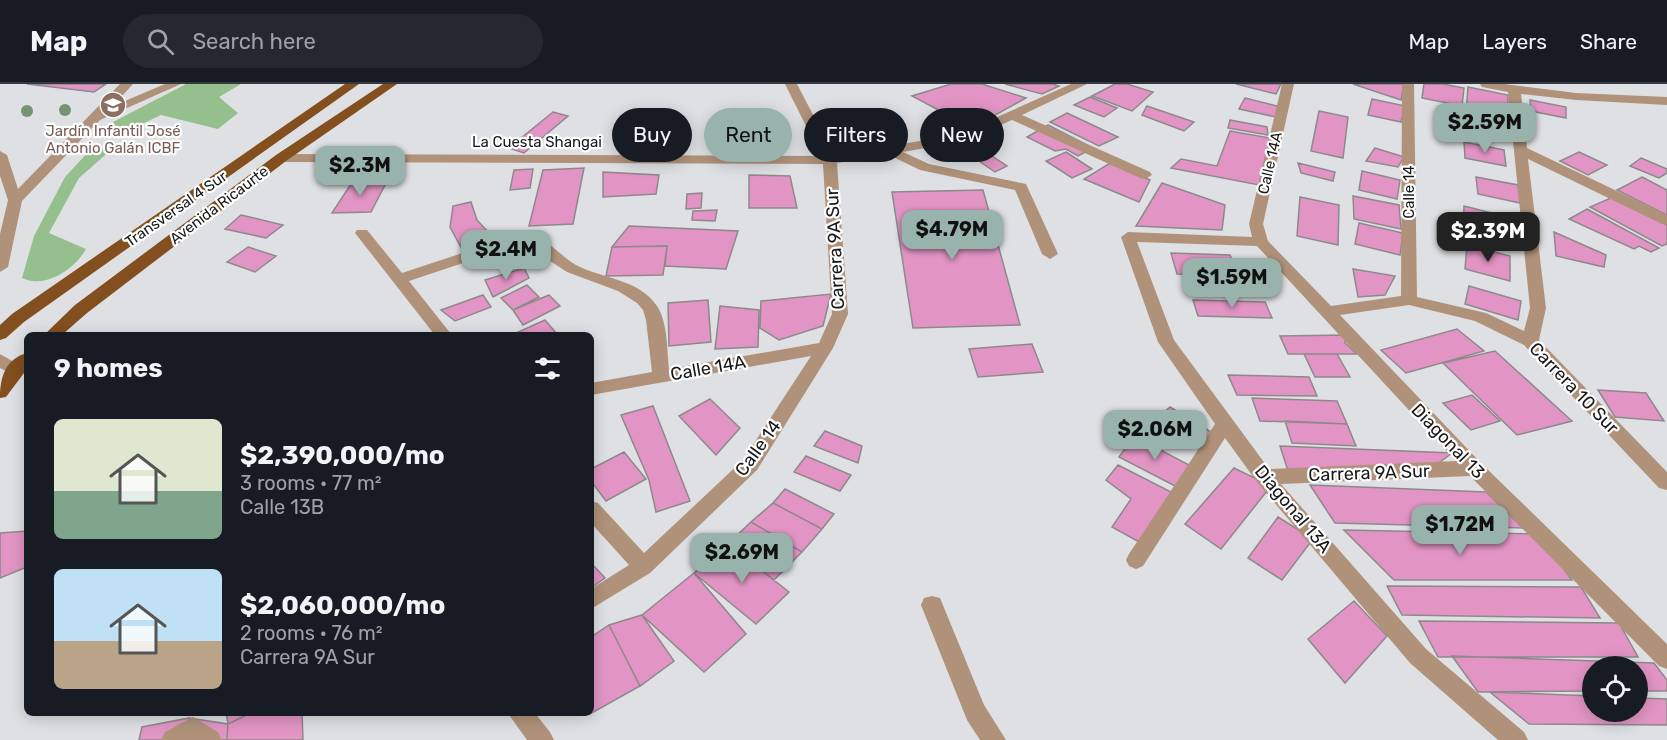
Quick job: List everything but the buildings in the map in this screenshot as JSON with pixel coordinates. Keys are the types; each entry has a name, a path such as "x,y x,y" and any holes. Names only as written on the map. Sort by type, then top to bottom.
{"main road":[{"name":"Transversal 4 Sur","path":"0,334 18,318 353,84"},
{"name":"Avenida Ricaurte","path":"55,332 81,309 281,158 391,84"},
{"path":"0,392 21,364"}],"street":[{"path":"0,267 15,200 127,84"},
{"path":"90,120 176,84"},
{"name":"Carrera 9A Sur","path":"791,84 804,109"},
{"name":"La Cuesta Shangai","path":"908,147 960,138 1081,84"},
{"name":"Calle 14A","path":"1261,242 1256,224 1288,84"},
{"name":"Calle 14","path":"1408,84 1409,300"},
{"path":"1486,84 1572,98 1667,101"},
{"path":"1504,87 1521,150 1538,308 1530,341"},
{"path":"1012,115 1145,176"},
{"path":"1521,150 1667,221"},
{"path":"0,155 15,200"},
{"name":"La Cuesta Shangai","path":"281,158 804,160"},
{"path":"908,159 925,167 1021,188 1050,254"},
{"name":"Carrera 9A Sur","path":"825,348 840,314 830,162"},
{"path":"362,233 441,332"},
{"name":"Diagonal 13A","path":"1261,242 1128,237 1166,342 1224,425 1264,477 1418,656 1516,740"},
{"path":"399,279 522,238 530,238 574,270 616,284 635,294 651,309 661,376"},
{"name":"Diagonal 13","path":"1261,242 1474,468 1667,659"},
{"name":"Carrera 10 Sur","path":"1326,312 1409,300 1480,318 1530,341 1666,483"},
{"name":"Calle 14A","path":"594,388 825,348"},
{"name":"Calle 14","path":"594,598 643,567 750,465 825,348"},
{"path":"0,360 21,364"},
{"path":"1136,560 1224,425"},
{"name":"Carrera 9A Sur","path":"1264,477 1474,468"},
{"path":"594,512 643,567"},
{"path":"932,605 975,712 994,740"},
{"path":"521,716 542,740"}],"green space":[{"path":"186,84 241,84 219,97 238,113 218,129 161,115 115,137 113,122"},
{"path":"91,149 112,149 79,178 49,233 86,249 74,264 58,276 40,281 22,278 34,236 65,177"}],"place":[{"name":"Jardín Infantil José Antonio Galán ICBF","path":"113,105"}]}
